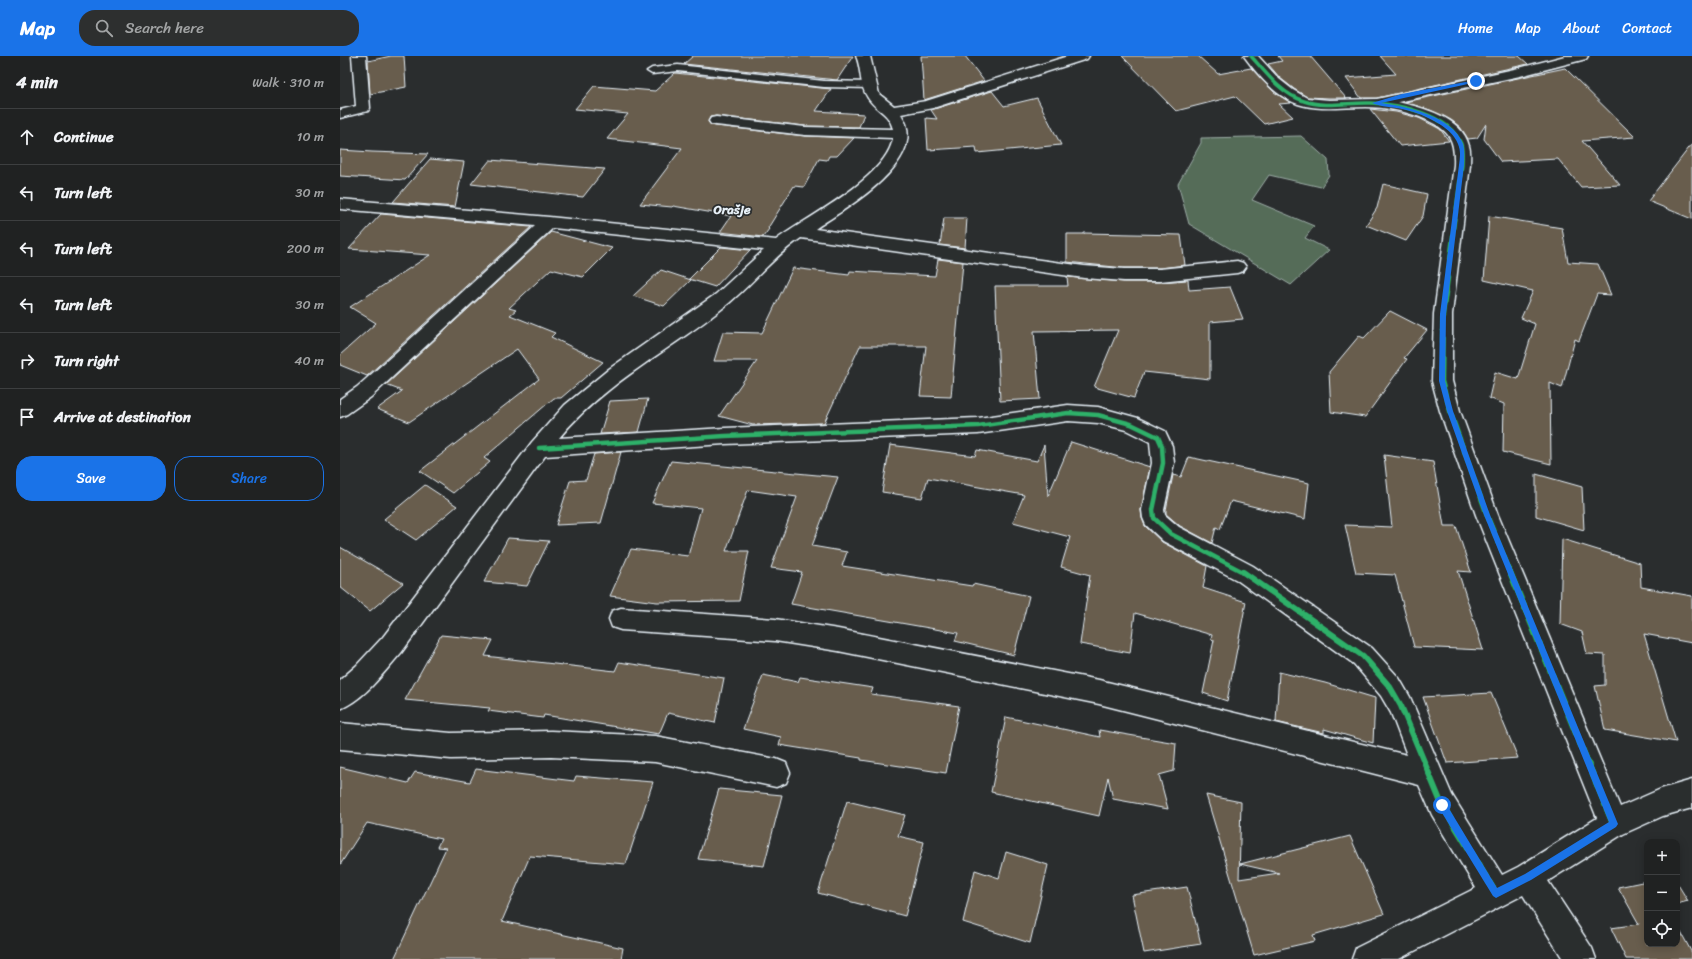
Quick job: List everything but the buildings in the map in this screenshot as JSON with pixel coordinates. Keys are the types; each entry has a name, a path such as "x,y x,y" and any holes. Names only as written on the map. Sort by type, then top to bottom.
{"street":[{"path":"340,114 363,108 359,56"},
{"path":"340,697 365,675 392,645 539,448 583,400 602,384 725,297 780,246 861,189 887,167 897,149 901,134 898,122 892,111 876,100 872,94 863,56"},
{"path":"892,111 928,105 1082,56"},
{"path":"1251,56 1276,84 1297,98 1317,103 1374,103 1405,108 1434,118 1453,132 1460,142 1462,151 1462,165 1443,314 1442,381 1450,411 1487,515 1613,824"},
{"path":"1374,103 1520,72 1581,56"},
{"path":"716,121 805,131 901,134"},
{"path":"340,204 549,222 780,246"},
{"path":"340,409 364,392 400,360 549,222"},
{"path":"799,232 1084,272 1124,275 1160,275 1237,267"},
{"path":"539,448 725,436 978,426 1068,413 1098,415 1130,424 1152,433 1158,437 1162,446 1163,464 1153,510 1154,518 1171,534 1213,554 1245,573 1363,656 1390,687 1401,706 1428,774 1445,811 1496,893"},
{"path":"621,619 774,630 838,640 1099,692 1428,774"},
{"path":"340,736 451,746 552,744 655,749 776,773"},
{"path":"1367,959 1528,877 1613,824 1661,803 1692,794"},
{"path":"1528,877 1581,959"}],"lane":[{"path":"652,72 678,68 824,84 870,85"}],"green space":[{"path":"1301,136 1328,160 1329,175 1321,187 1269,175 1252,200 1314,226 1305,238 1329,250 1291,285 1189,224 1178,184 1201,143 1201,138"}],"cycle path":[{"path":"1251,56 1268,76 1281,88 1303,101 1320,104 1373,103 1410,109 1423,113 1447,126 1456,134 1461,144 1462,165 1443,314 1442,381 1450,411 1487,515 1613,824"},
{"path":"539,448 725,436 978,426 1068,413 1098,415 1131,424 1151,433 1158,437 1162,446 1163,463 1153,510 1154,518 1171,534 1245,573 1363,656 1390,687 1401,706 1442,805 1496,893"}],"district":[{"name":"Orašje","path":"732,209"}],"route":[{"path":"1442,805 1462,841 1496,893 1528,877 1613,824 1572,719 1487,515 1450,411 1442,381 1441,358 1443,314 1462,165 1462,151 1460,142 1453,132 1434,118 1405,108 1374,103 1476,81"}]}
